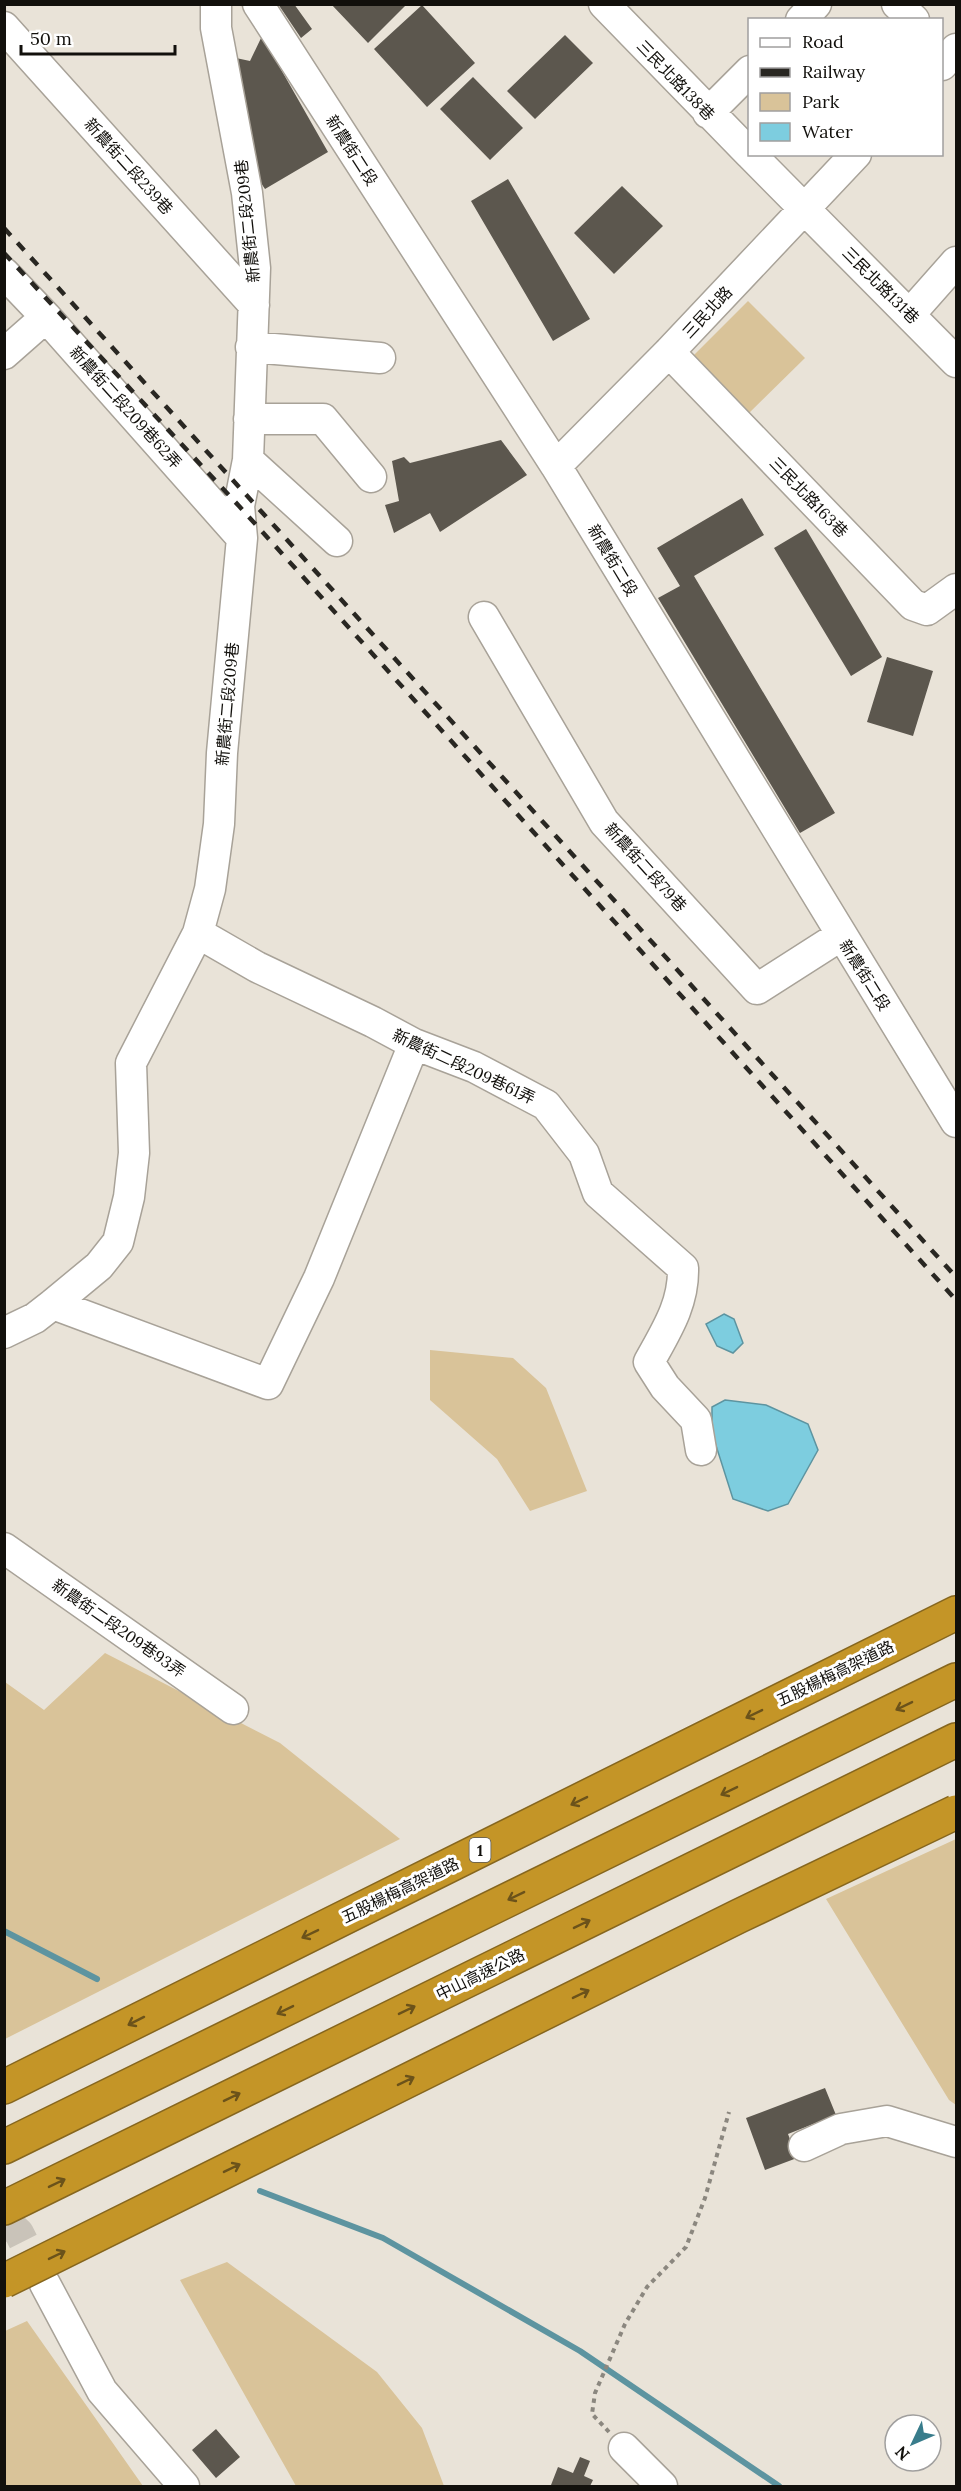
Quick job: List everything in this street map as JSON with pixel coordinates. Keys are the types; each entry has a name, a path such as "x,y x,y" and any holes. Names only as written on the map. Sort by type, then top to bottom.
{"highway":[{"name":"五股楊梅高架道路","path":"4,2087 957,1613"},
{"path":"4,2147 957,1680"},
{"name":"中山高速公路","path":"4,2208 957,1740"},
{"path":"4,2281 739,1916 957,1812"}],"street":[{"name":"新農街二段209巷","path":"4,1333 35,1318 53,1304 99,1266 118,1242 129,1197 134,1153 131,1063 198,933 210,889 219,824 222,753 242,538 239,506 248,460 255,268 248,193 216,28 216,4"},
{"name":"新農街二段","path":"258,4 556,466 840,936 953,1110"},
{"name":"三民北路138巷","path":"604,4 748,152"},
{"path":"803,18 816,4"},
{"path":"897,4 912,18"},
{"name":"新農街二段239巷","path":"4,27 254,305"},
{"path":"708,113 748,73"},
{"name":"三民北路138巷","path":"752,156 804,208"},
{"name":"三民北路","path":"556,466 669,352 854,156"},
{"name":"三民北路131巷","path":"804,208 957,362"},
{"path":"910,314 957,262"},
{"name":"新農街二段209巷62弄","path":"4,273 46,317 242,538"},
{"path":"4,354 46,317"},
{"path":"251,347 380,358"},
{"name":"三民北路163巷","path":"669,352 913,605 927,610 957,589"},
{"path":"249,419 323,419 371,477"},
{"path":"248,460 337,541"},
{"name":"新農街二段79巷","path":"484,617 604,822 757,988 840,936"},
{"name":"新農街二段209巷61弄","path":"198,933 257,967 374,1022 414,1044 474,1067 546,1105 584,1154 598,1193 683,1268 684,1289 649,1362 665,1387 696,1420 701,1449"},
{"path":"53,1304 268,1384 319,1278 414,1044"},
{"name":"新農街二段209巷93弄","path":"4,1548 233,1709"},
{"path":"804,2146 840,2129 887,2121 957,2142"},
{"path":"45,2284 102,2391 184,2487"},
{"path":"624,2448 662,2487"}],"path":[{"path":"624,2448 592,2414 600,2378 625,2324 647,2287 686,2247 705,2198 729,2112"}],"green space":[{"path":"748,301 805,358 746,416 690,359"},
{"path":"430,1350 513,1358 546,1388 587,1491 530,1511 497,1459 430,1400"},
{"path":"105,1653 280,1743 400,1839 5,2039 5,1682 44,1710"},
{"path":"956,1839 956,2105 949,2100 826,1899"},
{"path":"227,2262 377,2372 422,2428 444,2486 296,2486 180,2280"},
{"path":"27,2321 143,2486 5,2486 5,2331"}],"water":[{"path":"724,1314 734,1319 743,1343 733,1353 717,1346 706,1324"},
{"path":"725,1400 766,1405 808,1424 818,1450 788,1504 768,1511 733,1499 712,1433 712,1407"}],"building":[{"path":"278,4 294,4 312,29 301,38"},
{"path":"331,4 407,4 368,43"},
{"path":"422,5 475,63 427,107 374,49"},
{"path":"565,35 593,63 535,119 507,91"},
{"path":"262,36 328,152 265,189 253,171 236,58 250,61"},
{"path":"473,77 523,128 490,160 440,109"},
{"path":"508,179 590,319 553,341 471,201"},
{"path":"622,186 663,226 614,274 574,233"},
{"path":"501,440 527,475 440,532 430,513 394,533 385,505 399,501 392,461 404,457 410,463"},
{"path":"742,498 764,535 694,576 835,813 800,833 658,598 680,586 657,548"},
{"path":"806,529 882,657 851,676 774,548"},
{"path":"887,657 933,671 913,736 867,722"},
{"path":"825,2088 836,2115 788,2134 797,2158 765,2170 746,2118"},
{"path":"216,2429 240,2457 216,2478 192,2450"},
{"path":"580,2457 590,2461 584,2476 593,2480 590,2486 551,2485 558,2467 573,2473"}],"waterway":[{"path":"4,1931 97,1979"},
{"path":"260,2191 383,2238 580,2351 779,2486"}],"tunnel":[{"path":"4,2219 19,2233 45,2284"}],"railway":[{"path":"4,228 956,1277"},
{"path":"4,253 239,506 956,1300"}]}
